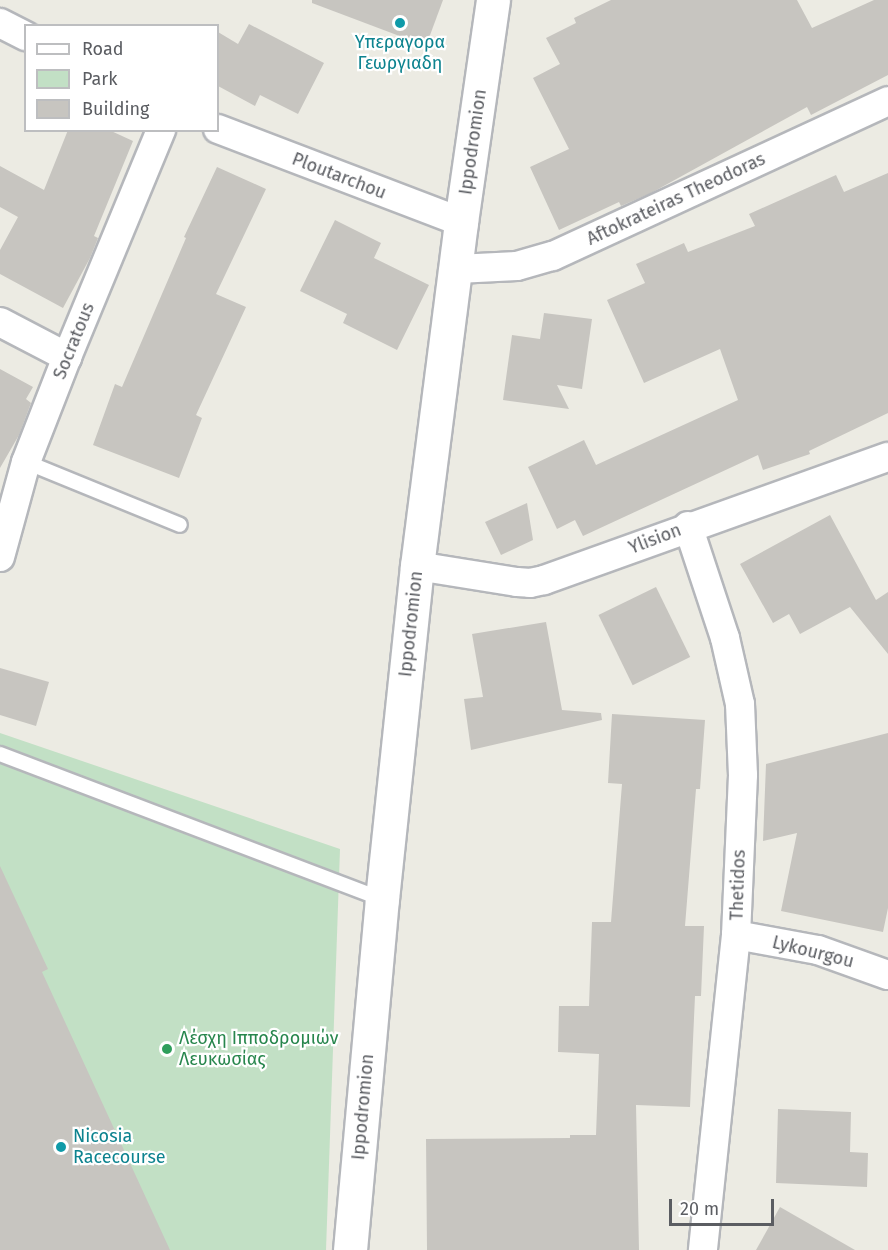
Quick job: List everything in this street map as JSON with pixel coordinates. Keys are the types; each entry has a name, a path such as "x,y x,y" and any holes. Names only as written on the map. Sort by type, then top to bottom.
{"street":[{"name":"Ippodromion","path":"350,1250 382,899 417,566 457,270 461,222 493,0"},
{"path":"0,23 24,35"},
{"name":"Aftokrateiras Theodoras","path":"457,270 517,266 554,256 888,101"},
{"name":"Ploutarchou","path":"219,129 461,222"},
{"name":"Socratous","path":"0,557 26,462 160,132"},
{"path":"0,322 67,357"},
{"name":"Ylision","path":"417,566 530,583 888,457"},
{"name":"Thetidos","path":"688,526 725,638 740,704 743,775 736,934 703,1250"},
{"name":"Lykourgou","path":"736,934 818,950 888,975"}],"lane":[{"path":"26,462 180,525"},
{"path":"0,754 382,899"}],"green space":[{"name":"Λέσχη Ιπποδρομιών Λευκωσίας","path":"0,733 340,849 326,1250 0,1250"}],"building":[{"name":"Υπεραγορα Γεωργιαδη","path":"312,0 443,0 426,46 312,3"},
{"path":"611,0 797,0 812,28 874,0 888,0 888,75 811,115 807,107 651,193 621,206 619,202 559,230 530,167 569,149 533,78 560,64 546,38 576,23 574,18"},
{"path":"249,24 324,63 298,114 260,95 255,106 219,87 219,33 238,44"},
{"path":"67,132 113,132 133,141 94,236 98,238 90,258 63,308 0,274 0,250 18,217 0,207 0,166 44,190"},
{"path":"217,167 266,189 216,294 246,307 196,415 202,418 179,478 93,445 115,384 122,387 186,238 184,237"},
{"path":"888,173 888,413 809,451 810,454 763,470 758,455 583,536 575,520 557,529 528,467 584,440 596,465 738,400 720,349 644,383 607,300 645,283 636,264 684,243 688,252 755,226 749,214 836,175 844,192"},
{"path":"335,220 381,243 374,258 429,285 397,350 343,323 347,314 300,291"},
{"path":"544,313 592,319 582,389 557,385 569,409 503,400 512,335 540,339"},
{"path":"0,369 33,387 26,399 31,403 19,435 0,468"},
{"path":"527,503 533,540 501,555 485,522"},
{"path":"830,515 876,600 888,592 888,654 850,607 800,634 789,614 773,623 740,564"},
{"path":"656,587 690,657 633,685 598,615"},
{"path":"546,622 562,710 601,713 602,720 471,750 464,699 483,697 472,634"},
{"path":"0,668 49,682 36,726 0,715"},
{"path":"612,714 705,720 700,789 696,789 685,926 704,926 701,996 695,996 690,1107 636,1105 639,1250 427,1250 426,1139 570,1138 570,1135 596,1135 599,1054 558,1052 559,1006 589,1006 592,922 611,922 622,784 608,783"},
{"path":"888,733 888,908 883,932 781,911 797,833 763,841 766,764"},
{"name":"Nicosia Racecourse","path":"0,866 48,969 42,972 170,1250 0,1250"},
{"path":"778,1109 851,1112 850,1152 868,1153 867,1187 776,1183"},
{"path":"780,1207 855,1250 756,1250"}],"place":[{"name":"Υπεραγορα Γεωργιαδη","path":"400,23"},
{"name":"Λέσχη Ιπποδρομιών Λευκωσίας","path":"167,1049"},
{"name":"Nicosia Racecourse","path":"61,1147"}]}
